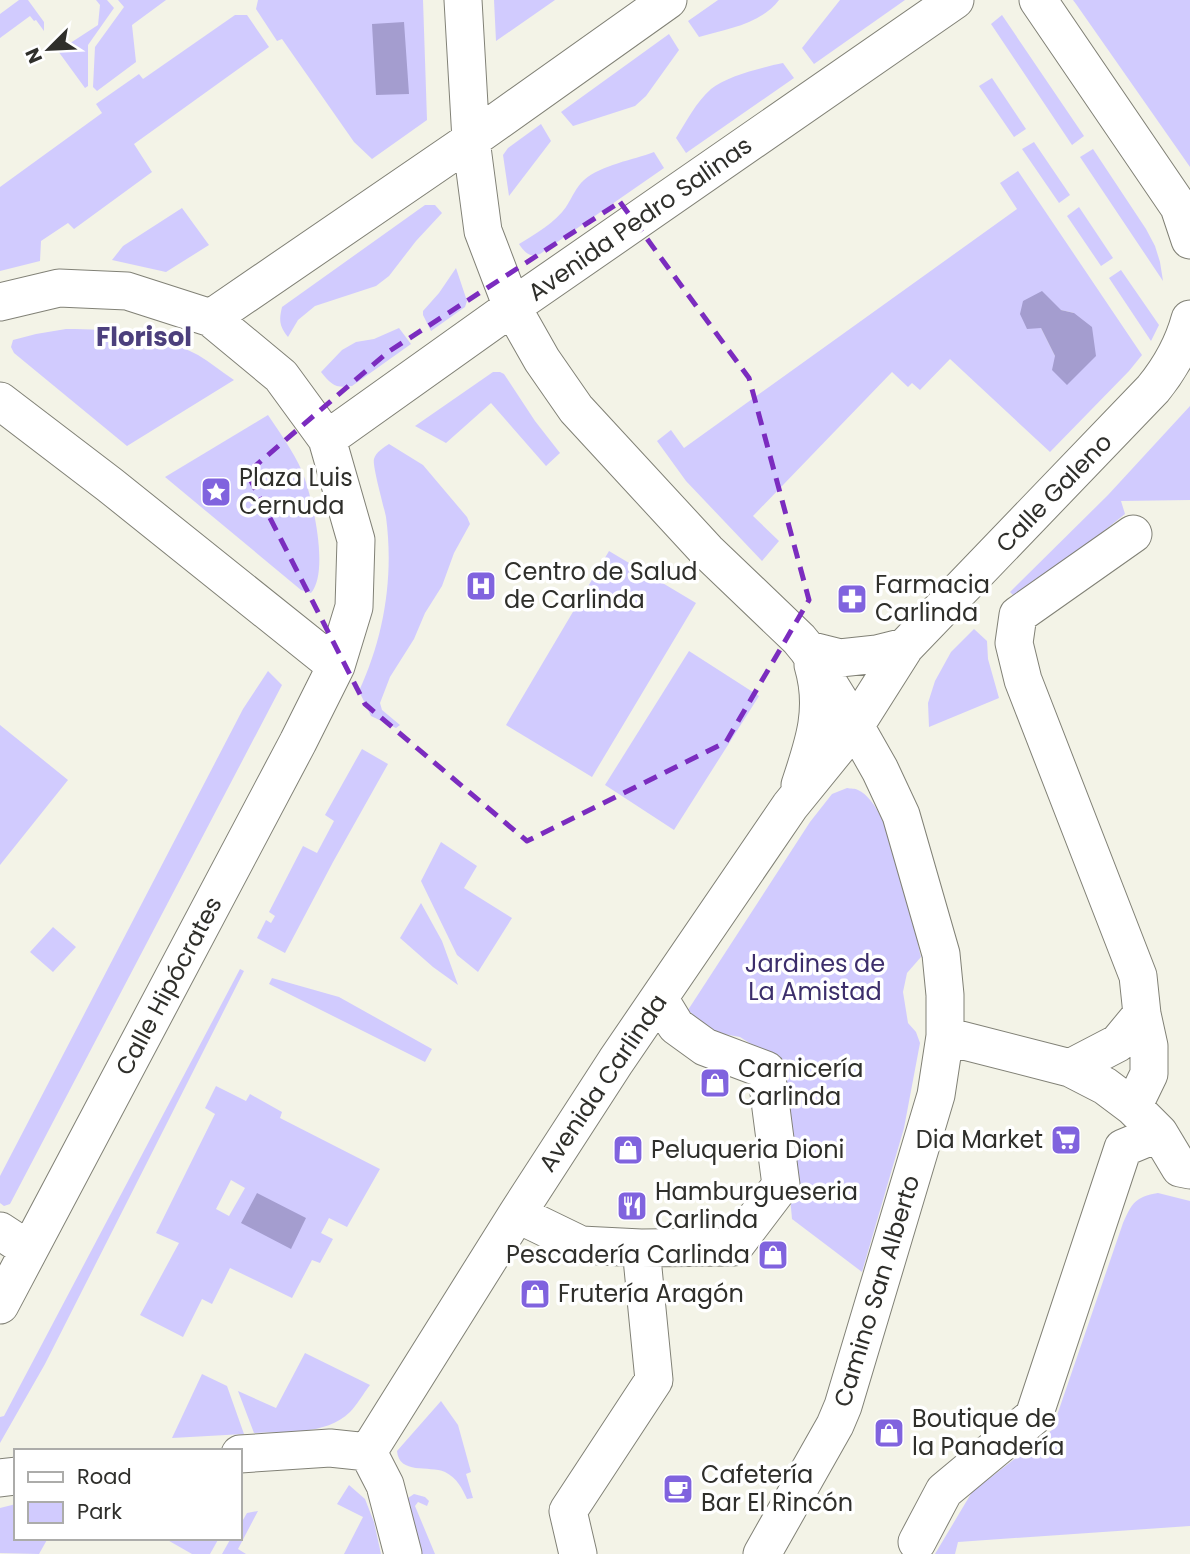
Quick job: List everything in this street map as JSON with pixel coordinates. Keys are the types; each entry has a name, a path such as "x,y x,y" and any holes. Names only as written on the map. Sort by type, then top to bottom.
{"street":[{"name":"Camino San Alberto","path":"463,0 471,140 483,231 513,307 542,360 576,410 707,551 808,649 880,770 901,815 941,954 945,1035 936,1095 843,1406 835,1425 762,1554"},
{"path":"211,318 471,140 668,0"},
{"name":"Avenida Pedro Salinas","path":"327,439 955,0"},
{"path":"1038,0 1179,207 1190,240"},
{"path":"0,302 59,288 127,291 211,318 281,376 327,439 356,540 354,607 336,666 110,485 0,401"},
{"name":"Calle Galeno","path":"855,726 905,647 1153,389 1166,373 1186,335 1190,319"},
{"path":"1133,534 1018,615 1014,643 1023,680 1138,976 1149,1046 1149,1074 1133,1107"},
{"name":"Camino San Alberto","path":"880,770 888,700 905,647"},
{"path":"808,649 840,658 877,654 905,647"},
{"path":"797,796 811,752 820,707 817,678 808,649"},
{"name":"Calle Hipócrates","path":"0,1305 14,1241 298,742 336,666"},
{"name":"Avenida Carlinda","path":"368,1452 517,1214 659,998 797,796 855,726"},
{"path":"517,1214 581,1245 641,1248 734,1247 781,1185 766,1070 705,1047 676,1026 659,998"},
{"path":"1070,1068 1118,1043 1142,1014"},
{"path":"945,1035 1070,1068 1105,1086 1133,1107 1159,1133 1180,1168 1190,1170"},
{"path":"917,1542 944,1491 1034,1416 1123,1148 1159,1133"},
{"path":"578,1554 568,1511 654,1380 641,1248"},
{"path":"242,1454 330,1448 368,1452 385,1485 403,1554"}],"highlighted area":[{"path":"620,202 749,378 809,600 726,742 527,841 365,704 247,473 388,352"}],"green space":[{"path":"19,0 28,0 44,22 44,31 30,16 0,38 0,14"},
{"path":"96,0 107,0 114,8 88,45 88,86 85,88 58,51 98,25 100,5"},
{"path":"118,0 166,0 132,25 136,62 97,91 93,87 95,47 124,7"},
{"path":"258,0 423,0 427,120 372,159 354,142 282,39 277,41 256,9"},
{"path":"494,0 555,0 496,41"},
{"path":"718,0 779,0 763,15 753,20 699,37 688,21"},
{"path":"840,0 905,0 814,64 802,48"},
{"path":"1073,0 1190,0 1190,167 1076,4"},
{"path":"235,15 247,15 269,47 134,144 152,172 74,229 68,223 41,241 40,261 0,271 0,187 102,113 96,104 139,74 143,79"},
{"path":"1002,15 1084,136 1072,145 991,24"},
{"path":"669,34 679,50 646,96 635,106 573,126 561,112"},
{"path":"783,63 794,78 686,153 676,138 696,106 711,89 735,76"},
{"path":"992,78 1026,129 1014,137 979,86"},
{"path":"541,124 551,141 509,196 503,155 508,148"},
{"path":"1034,142 1070,195 1059,203 1022,149"},
{"path":"1093,149 1146,229 1155,246 1163,281 1080,157"},
{"path":"654,152 664,168 540,254 531,255 521,247 519,244 562,213 579,186 591,175"},
{"path":"1018,171 1142,355 1050,452 950,359 920,390 912,383 908,387 892,372 753,516 779,541 762,561 686,481 657,441 671,430 684,448 1017,209 1000,183","holes":["1061,310 1074,313 1055,356 1041,328"]},
{"path":"425,205 435,205 442,213 389,276 376,286 315,306 298,320 288,337 280,323 282,307"},
{"path":"1079,207 1113,258 1101,266 1067,216"},
{"path":"182,208 209,245 166,272 112,260 123,246"},
{"path":"456,268 467,301 465,307 431,331 423,311"},
{"path":"1121,270 1159,325 1151,341 1109,278"},
{"path":"399,328 411,344 352,386 334,385 321,372 342,350 356,342 374,339"},
{"path":"66,329 117,331 150,337 198,355 234,380 127,446 14,353 11,347 13,340"},
{"path":"493,372 504,374 560,453 546,466 491,403 446,443 415,426"},
{"path":"1190,406 1190,500 1121,501 1125,514 1018,600 1010,592 1108,495"},
{"path":"268,415 302,471 310,498 319,551 319,568 311,593 301,590 165,477"},
{"path":"389,444 423,465 470,524 454,553 442,586 390,677 380,703 382,710 400,725 396,728 371,716 359,691 381,628 388,584 386,517 374,459 380,450"},
{"path":"609,551 696,603 592,777 506,725"},
{"path":"974,629 987,641 988,659 999,698 929,727 928,703 935,681 951,652"},
{"path":"689,651 759,696 674,830 605,785"},
{"path":"268,671 282,685 10,1204 4,1206 0,1203 0,1176 243,709"},
{"path":"0,725 68,780 0,865"},
{"path":"362,749 388,764 285,953 257,938 266,920 271,923 275,916 269,912 303,846 317,853 334,821 325,815"},
{"name":"Jardines de La Amistad","path":"847,788 857,789 870,800 891,840 907,892 921,957 907,973 903,992 908,1023 916,1032 920,1043 904,1128 862,1272 792,1219 778,1061 740,1037 712,1032 688,1010 810,822 832,794"},
{"path":"441,842 477,866 464,888 512,918 478,972 457,955 421,881"},
{"path":"421,903 442,941 458,985 400,938"},
{"path":"53,927 76,947 53,972 30,952"},
{"path":"240,969 244,971 45,1364 0,1443 0,1417 4,1416"},
{"path":"272,978 339,997 432,1049 425,1062 269,984"},
{"path":"216,1086 246,1101 250,1094 282,1112 280,1118 380,1169 347,1227 329,1218 321,1233 333,1239 320,1263 312,1260 292,1298 230,1268 212,1304 202,1299 183,1337 140,1315 179,1243 156,1233 215,1114 205,1108","holes":["231,1180 245,1188 229,1216 216,1209"]},
{"path":"1158,1193 1190,1201 1190,1526 958,1542 955,1554 935,1554 972,1492 1052,1430 1123,1223 1135,1202"},
{"path":"305,1353 370,1385 350,1412 329,1425 304,1431 254,1433 238,1391 276,1408"},
{"path":"202,1374 227,1386 244,1434 172,1438"},
{"path":"441,1401 458,1425 471,1472 466,1474 473,1498 467,1499 456,1480 449,1474 409,1466 399,1459 397,1451"},
{"path":"349,1485 365,1499 374,1522 381,1554 344,1554 363,1517 337,1504"},
{"path":"414,1494 429,1501 427,1506 418,1502 415,1506 435,1554 419,1554 407,1506 408,1498"},
{"path":"14,1504 14,1540 47,1540 39,1554 0,1553 0,1508"},
{"path":"258,1511 238,1549 246,1554 222,1554 230,1540 242,1540 242,1522 247,1513"},
{"path":"168,1540 218,1540 210,1554 192,1554"}],"shaded area":[{"path":"404,22 409,94 376,95 372,24"},
{"path":"1042,291 1061,310 1074,313 1092,327 1096,356 1067,385 1052,370 1055,356 1041,328 1027,329 1020,314 1023,301"},
{"path":"257,1193 306,1218 291,1249 241,1223"}],"place":[{"name":"Plaza Luis Cernuda","path":"216,492"},
{"name":"Centro de Salud de Carlinda","path":"481,586"},
{"name":"Farmacia Carlinda","path":"852,599"},
{"name":"Carnicería Carlinda","path":"715,1083"},
{"name":"Dia Market","path":"1066,1140"},
{"name":"Peluqueria Dioni","path":"628,1150"},
{"name":"Hamburgueseria Carlinda","path":"632,1206"},
{"name":"Pescadería Carlinda","path":"773,1255"},
{"name":"Frutería Aragón","path":"535,1294"},
{"name":"Boutique de la Panadería","path":"889,1433"},
{"name":"Cafetería Bar El Rincón","path":"678,1489"}],"district":[{"name":"Florisol","path":"144,337"}]}
